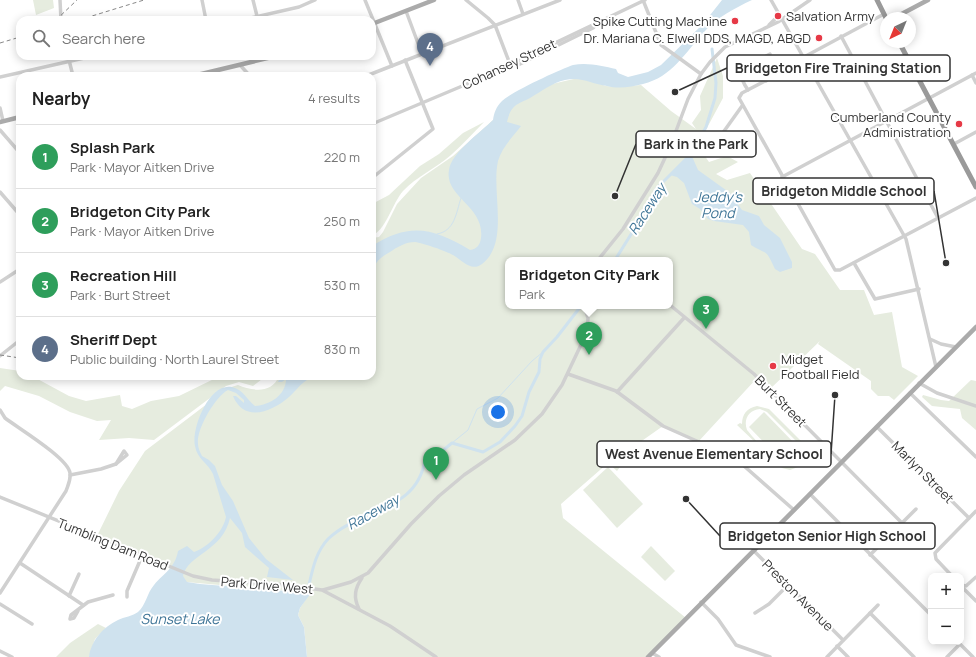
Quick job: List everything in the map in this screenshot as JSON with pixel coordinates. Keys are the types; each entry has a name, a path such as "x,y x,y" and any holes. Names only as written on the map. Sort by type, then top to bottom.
{"highway":[{"path":"877,0 883,12"},
{"path":"902,48 976,187"}],"main road":[{"path":"376,22 434,0"},
{"path":"905,12 928,0"},
{"path":"209,72 255,60"},
{"path":"1,122 16,118"},
{"path":"648,657 976,327"}],"street":[{"path":"60,0 61,16"},
{"path":"202,0 205,16"},
{"path":"253,0 257,16"},
{"path":"265,16 299,7 315,0"},
{"path":"365,0 371,16"},
{"path":"466,0 495,25 510,64"},
{"path":"518,0 523,14"},
{"path":"376,72 560,0"},
{"path":"644,0 660,42 669,52 701,74"},
{"name":"Cohansey Street","path":"376,122 510,64 518,65 593,28 598,22 644,0"},
{"path":"771,0 905,236 936,367"},
{"path":"600,257 623,229 658,173 670,147 688,99 701,74 710,62 725,47 771,25 804,2 810,0"},
{"path":"406,11 422,54"},
{"path":"880,18 841,36 804,59 748,90 739,97 742,106 834,269 838,271 976,198"},
{"path":"376,30 392,66"},
{"path":"841,36 938,218"},
{"path":"748,90 742,80 740,68 747,63 755,62 770,54"},
{"path":"22,72 74,60"},
{"path":"376,174 397,159 412,144 432,131 433,127 405,60"},
{"path":"69,61 72,72"},
{"path":"755,62 766,81"},
{"path":"240,64 247,72"},
{"path":"0,77 16,73"},
{"path":"782,177 976,73"},
{"path":"972,75 976,83"},
{"path":"712,148 742,106"},
{"path":"0,108 1,122"},
{"path":"0,130 16,148"},
{"path":"954,144 976,132"},
{"path":"0,192 16,210"},
{"path":"854,263 874,299 918,289"},
{"path":"0,282 16,272"},
{"name":"Burt Street","path":"673,308 754,374 902,523"},
{"path":"322,590 363,577 380,562 408,527 439,496 464,475 509,445 530,426 551,402 568,374 587,332 588,318 585,309"},
{"path":"617,392 684,318"},
{"path":"930,339 940,344 956,347"},
{"path":"1,354 16,343"},
{"path":"568,374 586,379 617,392 663,426 735,458 794,510"},
{"path":"919,384 937,393 976,406"},
{"path":"910,393 976,457"},
{"path":"0,410 4,418 60,458 68,467 70,475 66,491 0,593"},
{"name":"Marlyn Street","path":"877,427 969,518"},
{"path":"70,475 101,469 116,464"},
{"path":"810,494 928,611"},
{"name":"Tumbling Dam Road","path":"0,497 178,571"},
{"path":"870,555 916,509"},
{"path":"949,573 935,557 937,551 976,511"},
{"name":"Preston Avenue","path":"753,550 843,640"},
{"path":"127,597 127,591 142,556"},
{"path":"20,563 83,605"},
{"name":"Park Drive West","path":"178,571 212,580 305,587 322,590 390,626 436,657"},
{"path":"69,596 80,574"},
{"path":"360,609 355,599 355,591 363,577"},
{"path":"964,586 966,586 976,577"},
{"path":"754,613 766,607 788,585"},
{"path":"964,588 976,601"},
{"path":"78,611 83,605 113,595"},
{"path":"701,602 718,619 736,645 770,657"},
{"path":"0,604 32,624"},
{"path":"827,657 878,605"},
{"path":"870,613 914,657"},
{"path":"946,657 957,645"},
{"path":"961,645 973,657"},
{"name":"Preston Avenue","path":"837,646 848,657"},
{"path":"0,651 12,657"},
{"path":"652,653 659,657"}],"shaded area":[{"path":"33,0 53,0 54,8 36,15"},
{"path":"717,58 723,76 723,98 701,139 700,149 709,162 727,156 738,162 716,174 727,180 750,173 802,249 815,254 840,290 864,290 874,315 892,312 902,367 918,376 894,400 889,396 878,396 871,389 871,381 818,344 820,341 769,390 757,378 698,442 663,426 636,445 617,471 608,463 561,504 563,518 686,618 648,657 307,657 304,627 298,615 300,608 310,593 186,582 169,571 171,569 96,538 119,491 145,451 228,388 238,385 249,389 261,390 272,386 277,380 376,380 376,237 379,237 383,232 397,204 421,178 453,156 493,120 518,103 552,84 578,78 606,86 617,87 641,85 671,111 696,129 692,123 701,110 700,96"},
{"path":"484,122 451,155 414,181 403,191 385,223 376,233 376,202 389,195 420,166 439,154 463,133"},
{"path":"0,368 16,370 16,380 39,380 69,396 86,401 120,395 122,406 132,409 151,401 179,396 212,380 261,380 253,386 239,382 226,386 154,440 129,438 99,440 111,420 97,421 70,412 39,396 5,386 0,391"},
{"path":"971,380 976,381 976,430 962,418 960,409 932,406 922,397 923,395 949,401"},
{"path":"757,406 769,409 811,451 808,453 806,451 804,460 798,467 790,470 782,468 737,425 740,423 742,424 743,417 750,408","holes":["760,409 767,412 798,443 802,449 802,455 797,463 791,465 774,458 747,430 746,419 750,413"]},
{"path":"764,412 798,447 783,462 749,427"},
{"path":"608,467 643,504 617,528 583,490"},
{"path":"651,546 675,571 665,581 641,557"},
{"path":"98,624 106,628 95,639 89,657 56,657 70,643"}],"water":[{"path":"722,0 752,0 714,22 670,70 653,81 630,87 611,87 576,79 565,80 551,85 512,109 507,122 521,126 505,147 498,161 496,187 498,230 490,255 482,264 474,267 467,265 450,253 429,245 415,242 396,248 379,260 376,264 376,244 398,233 421,231 444,237 470,250 475,249 478,246 481,238 481,227 477,218 452,188 449,179 449,170 455,157 467,143 493,120 497,108 507,97 558,71 578,64 589,64 616,69 618,73 628,77 648,72 661,65 703,24"},
{"name":"Jeddy's Pond","path":"691,154 698,170 730,193 742,210 759,216 764,225 780,238 792,262 792,268 780,272 775,269 766,253 751,245 749,232 743,225 708,219 700,209 692,204 684,183 677,177 670,175"},
{"name":"Sunset Lake","path":"286,380 307,380 275,407 259,412 244,410 233,396 236,396 244,403 244,400 236,393 228,390 223,393 203,422 198,438 198,444 202,456 215,466 222,485 233,501 249,538 266,559 293,580 267,577 269,568 245,547 242,533 230,518 226,529 220,538 191,562 183,576 187,582 200,584 311,593 300,608 298,615 304,627 307,657 89,657 92,645 107,626 120,619 134,615 141,609 152,588 172,566 177,557 178,551 187,546 194,552 199,550 209,543 222,528 226,517 213,474 200,458 196,450 194,438 203,408 209,399 224,387 232,387 242,392 255,406 261,405 266,404 276,398 283,390"}],"waterway":[{"name":"Raceway","path":"617,257 645,212 657,188 691,154 706,127 715,98 716,83 712,49"},
{"path":"437,234 448,229 451,225 456,215 461,198"},
{"name":"Raceway","path":"307,593 317,558 323,545 328,539 341,529 400,499 411,490 420,476 425,459 442,451 452,443 483,452 500,442 522,416 529,392 539,372 540,359 543,352 579,309"},
{"name":"Raceway","path":"452,443 468,430 477,409 498,398 532,361 543,352"}],"railway":[{"path":"60,16 77,0"},
{"path":"92,16 144,0"},
{"path":"0,43 16,38"},
{"path":"0,355 16,357"}],"place":[{"name":"Salvation Army","path":"778,16"},
{"name":"Spike Cutting Machine","path":"735,21"},
{"name":"Dr. Mariana C. Elwell DDS, MAGD, ABGD","path":"819,38"},
{"name":"Sheriff Dept","path":"430,66"},
{"name":"Bridgeton Fire Training Station","path":"675,92"},
{"name":"Cumberland County Administration","path":"959,124"},
{"name":"Bark in the Park","path":"615,196"},
{"name":"Bridgeton Middle School","path":"946,263"},
{"name":"Recreation Hill","path":"706,329"},
{"name":"Bridgeton City Park","path":"589,355"},
{"name":"Midget Football Field","path":"773,366"},
{"name":"West Avenue Elementary School","path":"835,395"},
{"name":"Splash Park","path":"436,480"},
{"name":"Bridgeton Senior High School","path":"686,499"}]}
